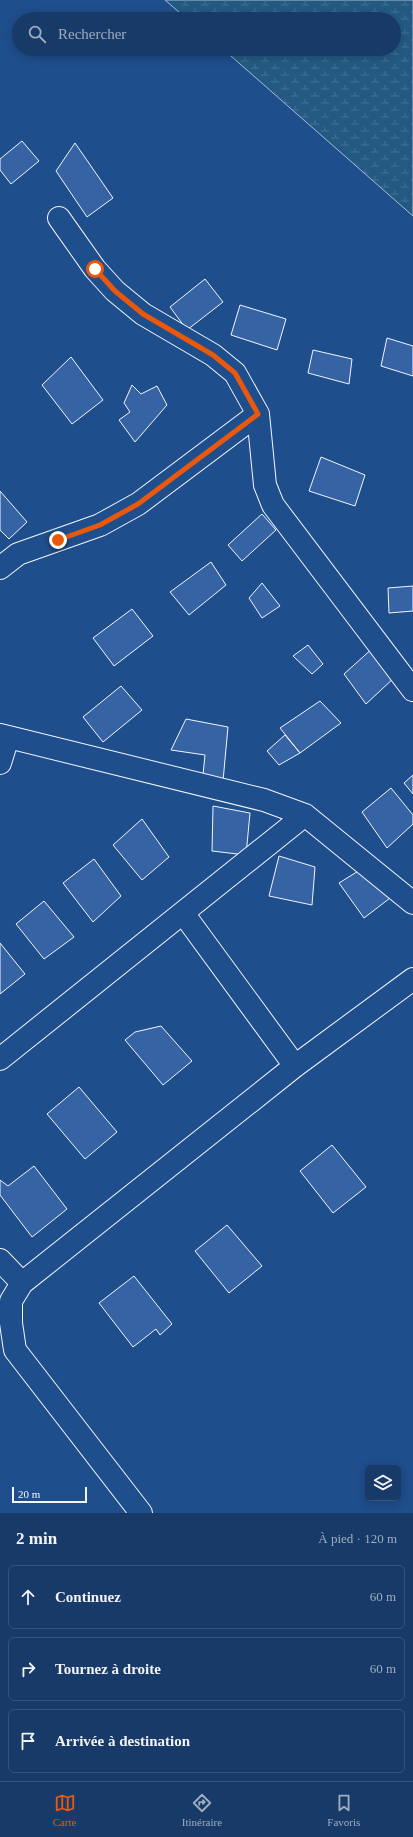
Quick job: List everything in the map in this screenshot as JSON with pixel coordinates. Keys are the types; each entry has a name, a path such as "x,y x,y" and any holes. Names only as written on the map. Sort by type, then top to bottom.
{"street":[{"path":"59,218 95,269 115,291 143,314 213,355 235,373 258,414 265,485 273,506 413,690"},
{"path":"0,568 18,554 100,525 138,504 258,414"},
{"path":"0,763 4,736 264,800 304,815 413,903"},
{"path":"0,1059 304,815"},
{"path":"183,913 295,1066"},
{"path":"141,1513 15,1350 10,1322 12,1301 22,1283 295,1066 413,979"},
{"path":"0,1260 22,1283"}],"green space":[{"path":"165,0 413,0 413,216 231,56 401,56 401,12 179,12"}],"building":[{"path":"22,141 39,161 11,184 0,170 0,159"},
{"path":"75,143 113,198 87,217 56,171"},
{"path":"205,279 223,302 187,330 170,307"},
{"path":"240,305 286,319 277,350 231,335"},
{"path":"387,338 413,346 413,376 381,366"},
{"path":"313,350 352,359 349,384 308,373"},
{"path":"71,357 103,400 72,424 42,385"},
{"path":"132,385 141,394 157,386 167,405 135,442 119,420 130,412 124,403"},
{"path":"321,457 365,475 355,506 309,491"},
{"path":"0,491 27,522 9,539 0,530"},
{"path":"262,514 276,530 242,561 228,545"},
{"path":"211,562 226,585 189,615 170,592"},
{"path":"262,583 280,606 262,618 249,598"},
{"path":"413,586 413,611 389,613 388,588"},
{"path":"132,609 153,636 114,666 93,638"},
{"path":"308,645 323,664 312,674 293,656"},
{"path":"374,647 396,676 366,704 344,674"},
{"path":"121,686 142,710 103,742 83,717"},
{"path":"320,701 341,723 300,753 280,728"},
{"path":"186,719 228,727 223,781 203,775 205,755 171,750"},
{"path":"285,735 300,753 279,765 267,751"},
{"path":"413,775 413,794 404,783"},
{"path":"391,788 413,815 413,824 387,848 362,812"},
{"path":"213,806 250,813 246,855 212,851"},
{"path":"142,819 169,857 142,880 113,845"},
{"path":"279,856 315,867 312,905 269,896"},
{"path":"94,859 121,896 93,922 63,883"},
{"path":"368,865 394,895 364,918 339,883"},
{"path":"44,901 74,937 44,959 16,924"},
{"path":"0,943 25,974 0,994"},
{"path":"161,1026 192,1061 163,1085 125,1040 135,1032"},
{"path":"79,1087 117,1132 85,1159 47,1114"},
{"path":"332,1145 366,1187 333,1213 300,1171"},
{"path":"34,1166 67,1209 32,1237 0,1195 0,1180 8,1186"},
{"path":"227,1225 262,1266 229,1293 195,1251"},
{"path":"134,1276 172,1324 160,1335 156,1329 133,1347 99,1303"}],"route":[{"path":"58,540 100,525 138,504 258,414 235,373 213,355 143,314 115,291 95,269"}]}
